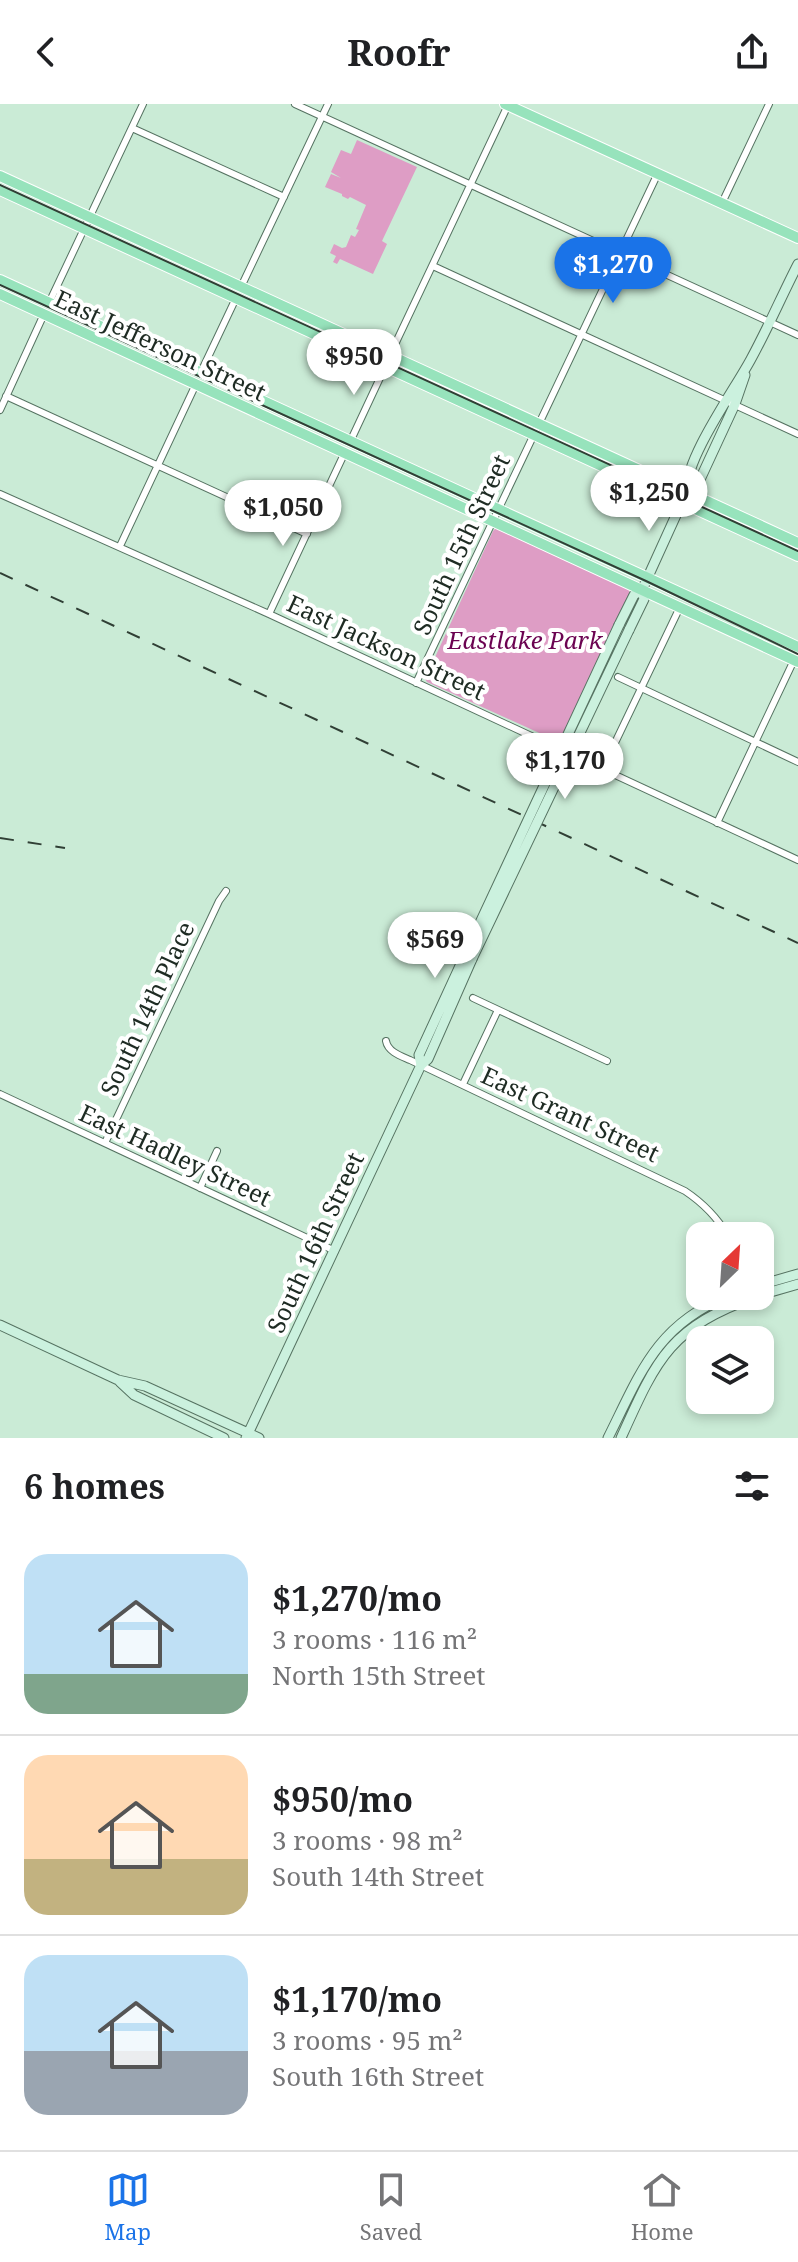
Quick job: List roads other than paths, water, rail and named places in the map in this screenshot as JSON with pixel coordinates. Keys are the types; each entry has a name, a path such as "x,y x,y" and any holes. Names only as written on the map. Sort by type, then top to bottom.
{"main road":[{"path":"507,105 798,238"},
{"path":"0,176 798,543"},
{"path":"0,190 798,555"},
{"path":"156,247 215,287"},
{"path":"687,491 686,481 725,400 750,361 798,264"},
{"name":"East Jefferson Street","path":"0,280 350,441 565,553 796,661"},
{"name":"East Jefferson Street","path":"0,294 345,453 496,515 512,516 798,647"},
{"path":"687,491 697,486 735,404 750,361"},
{"path":"226,384 273,420"},
{"path":"478,396 521,429"},
{"name":"South 16th Street","path":"247,1436 421,1065 419,1055 644,599 642,590 687,491"},
{"name":"East Jefferson Street","path":"512,516 565,553"},
{"path":"764,527 798,555"},
{"name":"South 16th Street","path":"468,957 619,625 634,595 642,590"},
{"path":"774,1281 798,1274"},
{"path":"774,1291 798,1284"},
{"path":"608,1438 642,1369 660,1343 678,1325 700,1310"},
{"path":"621,1438 648,1378 670,1347 684,1333 723,1310"},
{"path":"0,1325 118,1380 145,1386 247,1436 259,1438"},
{"path":"118,1380 134,1395 224,1438"}],"street":[{"path":"0,410 143,104"},
{"path":"295,104 798,335"},
{"path":"241,287 328,104"},
{"path":"722,203 769,104"},
{"path":"269,614 507,105"},
{"path":"132,128 284,197"},
{"name":"South 15th Street","path":"416,683 658,173"},
{"path":"433,266 798,434"},
{"path":"201,372 236,298"},
{"path":"120,546 196,384"},
{"path":"6,396 307,534"},
{"name":"East Jackson Street","path":"0,494 269,614 798,860"},
{"path":"602,770 680,607"},
{"path":"717,823 796,661"},
{"path":"618,677 798,762"},
{"name":"South 14th Place","path":"105,1143 226,891"},
{"path":"473,998 607,1061"},
{"path":"463,1084 498,1010"},
{"name":"East Grant Street","path":"386,1041 392,1051 685,1191 719,1222"},
{"name":"East Hadley Street","path":"0,1094 335,1251"},
{"path":"200,1188 217,1151"}],"tram line":[{"path":"0,185 798,551"},
{"path":"0,285 646,581 798,654"}],"railway":[{"path":"0,573 798,943"},
{"path":"0,838 65,848"}],"park label":[{"name":"Eastlake Park","path":"525,641"}]}
